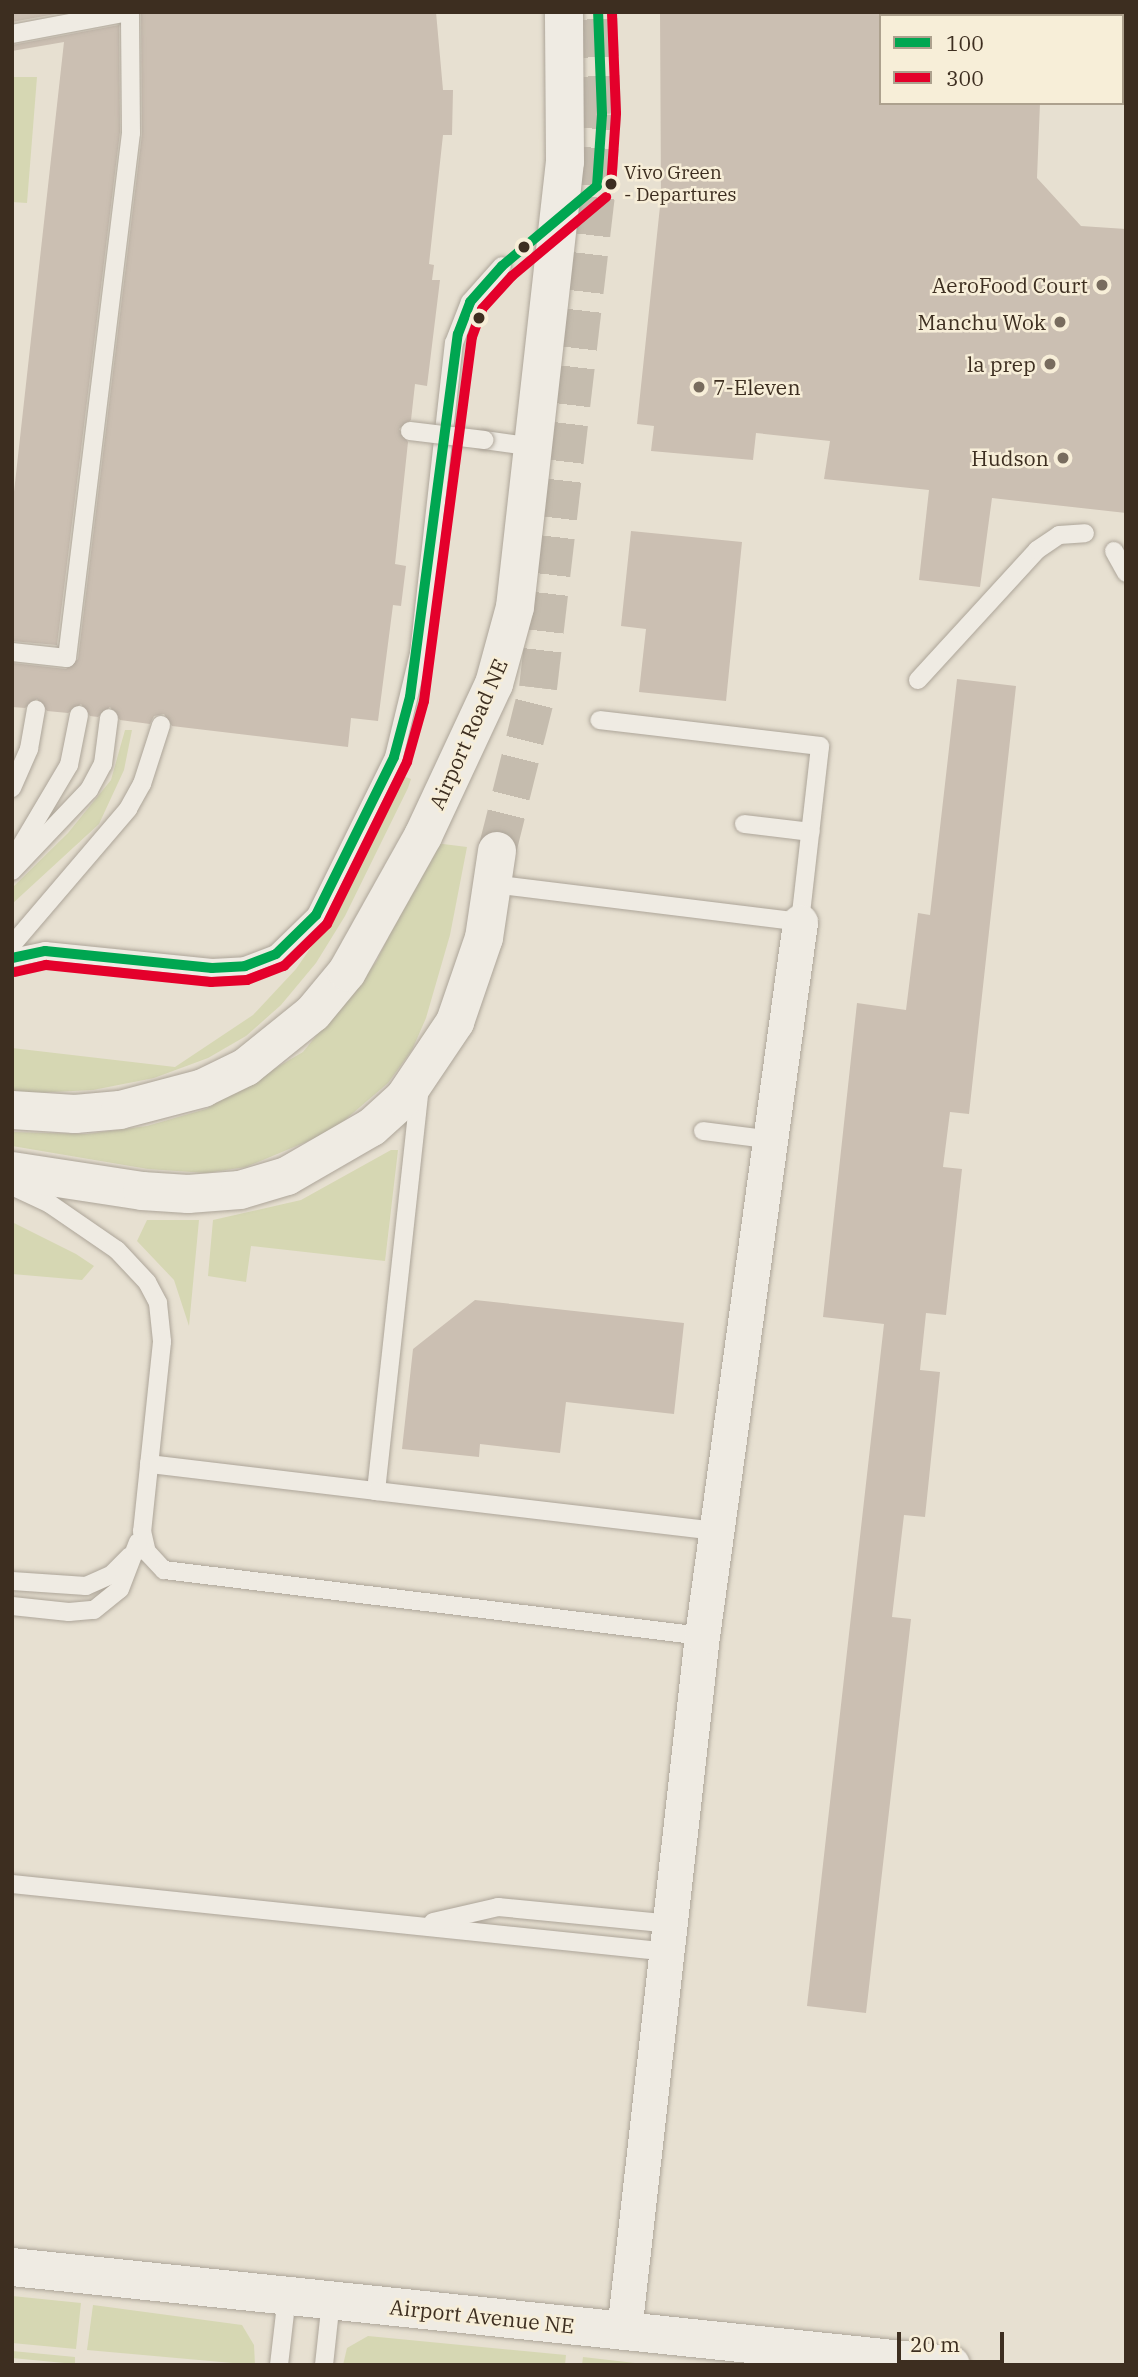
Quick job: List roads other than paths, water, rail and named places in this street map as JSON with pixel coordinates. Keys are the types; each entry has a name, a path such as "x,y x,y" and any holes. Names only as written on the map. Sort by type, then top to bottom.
{"main road":[{"name":"Airport Road NE","path":"12,1110 75,1114 120,1110 203,1088 246,1067 277,1045 347,972 423,836 494,684 515,607 565,162 564,12"},
{"path":"12,1171 142,1191 188,1194 240,1190 287,1175 334,1153 372,1128 422,1073 456,1022 472,980 494,867"},
{"name":"Airport Avenue NE","path":"12,2267 951,2365"}],"street":[{"path":"624,2331 702,1636 773,1140 800,922"}],"lane":[{"path":"12,34 129,12 131,133 67,658 12,652"},
{"path":"12,958 45,951 212,968 245,966 276,954 316,915 394,757 419,654 454,343 470,302 502,266"},
{"path":"410,431 534,447"},
{"path":"918,680 1037,550 1059,535 1085,533"},
{"path":"1114,551 1126,573"},
{"path":"12,788 29,748 36,710"},
{"path":"12,861 69,765 79,715"},
{"path":"12,871 89,790 103,764 109,718"},
{"path":"494,867 800,922 820,746 600,720"},
{"path":"12,945 128,809 142,784 161,725"},
{"path":"744,824 811,832"},
{"path":"376,1491 422,1073"},
{"path":"703,1132 773,1140"},
{"path":"12,1186 50,1204 117,1250 148,1282 158,1303 162,1342 140,1537 120,1589 94,1610 69,1612 12,1606"},
{"path":"149,1464 716,1531"},
{"path":"12,1581 86,1586 111,1575 140,1537"},
{"path":"140,1537 153,1561 176,1574 702,1636"},
{"path":"12,1884 418,1925 670,1938"},
{"path":"418,1925 498,1907 670,1938"},
{"path":"280,2365 287,2296"},
{"path":"324,2365 331,2301"}],"tunnel":[{"path":"497,851 538,688 597,186 602,114 598,12"}],"place":[{"name":"Vivo Green - Departures","path":"611,184"},
{"name":"AeroFood Court","path":"1102,285"},
{"name":"Manchu Wok","path":"1060,322"},
{"name":"la prep","path":"1050,364"},
{"name":"7-Eleven","path":"699,387"},
{"name":"Hudson","path":"1063,458"}]}
